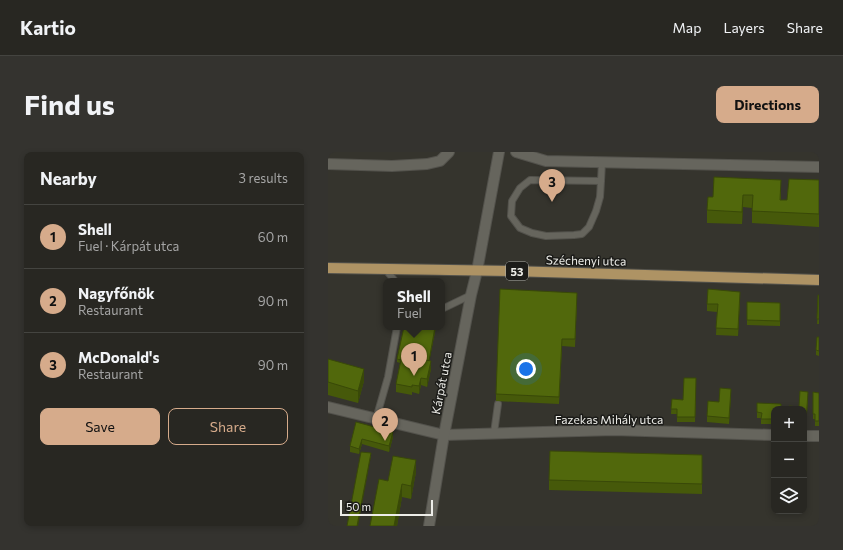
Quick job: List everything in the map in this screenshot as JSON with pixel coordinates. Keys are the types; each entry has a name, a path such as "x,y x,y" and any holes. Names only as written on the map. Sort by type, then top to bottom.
{"main road":[{"name":"Széchenyi utca","path":"328,268 819,280"}],"street":[{"path":"328,164 392,166 427,164 440,161 449,152"},
{"name":"Kárpát utca","path":"430,526 444,435 499,152"},
{"path":"516,152 546,161 819,167"},
{"path":"546,161 552,152"},
{"name":"Fazekas Mihály utca","path":"328,407 444,435 614,430 771,435"},
{"path":"807,436 819,436"}],"lane":[{"path":"601,181 530,180 520,188 512,201 511,216 520,228 532,233 546,236 582,234 589,227 600,197 601,181 602,162"},
{"path":"386,270 393,278"},
{"path":"445,307 471,295"},
{"path":"376,419 388,376 397,330"},
{"path":"494,433 498,404"}],"building":[{"path":"714,177 781,180 780,200 787,200 789,179 819,180 819,214 752,211 753,195 743,195 742,212 707,210 708,197 713,197"},
{"path":"500,289 577,293 575,339 562,339 559,397 496,394"},
{"path":"708,289 740,292 738,329 716,328 718,304 707,304"},
{"path":"818,295 819,319 817,319"},
{"path":"747,302 780,303 780,321 747,320"},
{"path":"403,330 434,330 429,361 402,355 401,360 397,359"},
{"path":"817,337 819,337 819,351 816,350"},
{"path":"402,355 431,361 427,379 421,378 419,386 412,385 412,387 396,384"},
{"path":"328,359 364,369 358,391 328,382"},
{"path":"684,378 696,378 695,417 677,417 677,409 671,409 672,399 683,400"},
{"path":"720,388 731,389 729,418 707,416 708,401 719,402"},
{"path":"800,391 808,392 807,407 799,406"},
{"path":"813,392 819,393 819,421 815,421 815,414 813,414"},
{"path":"757,403 781,404 781,406 771,406 771,419 761,419 762,413 757,412"},
{"path":"356,422 393,432 389,446 362,439 359,449 350,446"},
{"path":"550,451 702,455 702,484 549,480"},
{"path":"361,452 371,453 357,526 347,526"},
{"path":"393,456 416,460 411,486 402,484 394,526 370,526 379,479 388,481"}],"place":[{"name":"McDonald's","path":"552,202"},
{"name":"Shell","path":"414,376"},
{"name":"Nagyfőnök","path":"385,441"}]}
